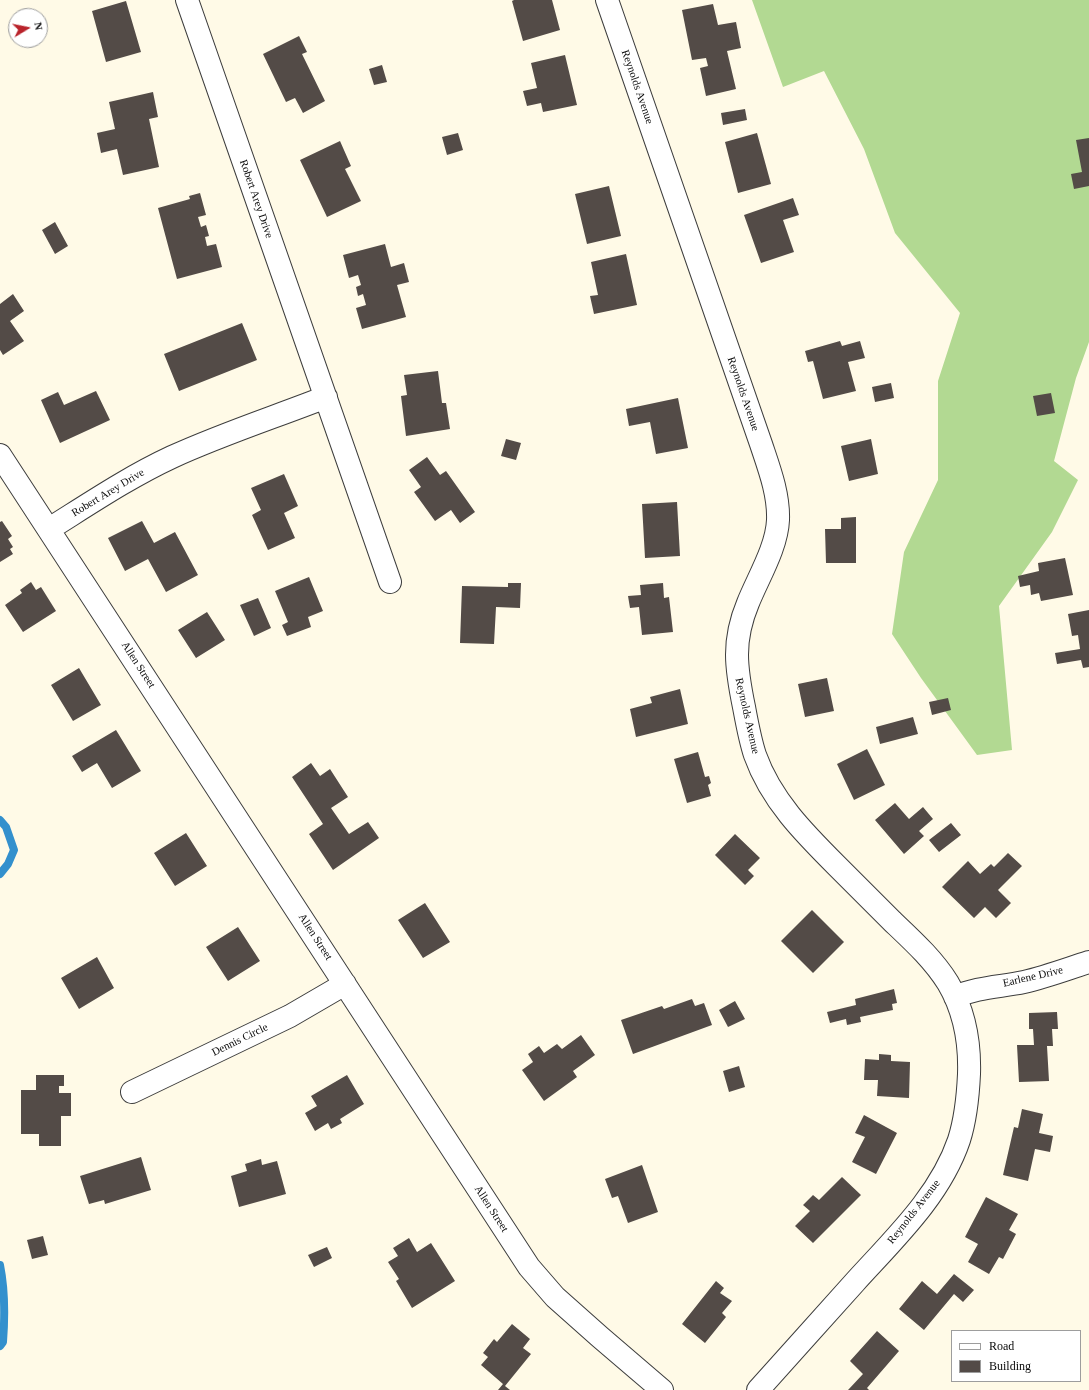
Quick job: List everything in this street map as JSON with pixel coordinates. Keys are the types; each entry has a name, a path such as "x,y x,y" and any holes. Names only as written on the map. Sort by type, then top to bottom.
{"street":[{"name":"Robert Arey Drive","path":"187,0 390,582"},
{"name":"Reynolds Avenue","path":"607,0 774,485 778,522 773,543 747,606 737,639 736,656 738,674 746,720 755,754 771,788 792,819 803,832 926,956 948,984 955,997 965,1028 970,1062 968,1098 960,1138 951,1159 930,1194 905,1227 758,1390"},
{"name":"Robert Arey Drive","path":"49,529 132,477 172,457 217,438 326,397"},
{"name":"Allen Street","path":"0,455 530,1267 555,1297 662,1390"},
{"name":"Earlene Drive","path":"955,997 963,993 986,987 1023,982 1089,962"},
{"name":"Dennis Circle","path":"132,1092 290,1016 345,984"}],"green space":[{"path":"752,0 1089,0 1089,342 1076,378 1054,461 1078,480 1052,532 999,606 1012,750 977,755 921,678 892,634 904,552 938,480 938,381 960,313 895,233 864,149 824,71 783,87"}],"building":[{"path":"552,0 560,30 523,41 512,1"},
{"path":"126,1 141,52 106,62 92,11"},
{"path":"713,4 718,25 736,22 741,48 727,51 736,89 706,96 700,68 708,66 706,58 692,60 682,10"},
{"path":"299,36 307,52 302,54 325,101 303,113 295,98 286,102 263,54"},
{"path":"565,55 577,105 543,112 541,103 527,106 523,91 537,88 531,63"},
{"path":"382,65 387,82 374,85 369,69"},
{"path":"153,92 158,117 149,119 159,167 123,175 117,149 101,153 97,133 115,129 109,102"},
{"path":"745,109 747,120 723,125 721,113"},
{"path":"458,133 463,150 447,155 442,137"},
{"path":"757,133 771,184 738,193 725,142"},
{"path":"1089,138 1089,186 1074,189 1071,174 1082,172 1076,140"},
{"path":"340,141 351,166 345,169 361,201 327,217 300,160"},
{"path":"609,186 621,236 587,244 575,194"},
{"path":"200,193 206,215 198,217 201,227 206,225 209,236 205,237 207,246 216,244 222,267 177,279 158,208 190,199 189,196"},
{"path":"793,198 799,215 783,220 794,252 761,263 744,215"},
{"path":"55,222 68,246 55,254 42,230"},
{"path":"385,244 391,267 404,263 409,282 397,285 406,317 362,329 356,308 366,305 363,294 358,296 356,287 361,285 358,275 349,278 343,255"},
{"path":"626,254 637,305 594,314 590,296 598,295 591,262"},
{"path":"13,294 24,311 10,321 24,341 3,355 0,350 0,304"},
{"path":"242,323 257,360 179,391 164,354"},
{"path":"840,341 842,346 860,341 865,358 848,362 856,391 823,399 813,361 808,362 805,351"},
{"path":"438,371 442,403 446,403 450,429 406,436 401,396 407,395 404,375"},
{"path":"891,383 894,398 875,402 872,387"},
{"path":"96,391 110,420 60,443 41,400 58,392 64,405"},
{"path":"1051,393 1055,413 1037,416 1033,396"},
{"path":"678,398 688,448 656,454 650,422 629,426 626,409"},
{"path":"506,439 521,443 516,460 501,456"},
{"path":"871,439 878,474 849,481 841,446"},
{"path":"427,457 440,475 446,471 475,512 460,523 451,510 435,521 414,492 421,487 409,470"},
{"path":"284,474 298,506 284,513 295,538 268,550 252,515 261,510 251,488"},
{"path":"677,502 680,556 645,558 642,504"},
{"path":"856,517 856,563 826,563 825,529 841,529 841,518"},
{"path":"2,521 12,536 8,539 13,547 10,549 13,554 0,562 0,522"},
{"path":"142,521 154,543 175,532 198,575 166,592 148,559 125,571 108,538"},
{"path":"1065,558 1073,595 1041,601 1039,593 1031,595 1030,585 1020,587 1018,576 1039,571 1038,563"},
{"path":"309,577 323,611 308,617 311,627 287,636 282,625 288,622 275,591"},
{"path":"31,582 36,590 41,587 56,611 23,632 5,605 22,593 20,590"},
{"path":"508,583 521,583 520,608 496,607 494,644 460,643 462,586 508,587"},
{"path":"663,583 664,598 669,597 673,632 642,635 639,607 630,608 628,596 641,595 640,585"},
{"path":"258,598 271,628 254,636 240,605"},
{"path":"1089,610 1089,667 1083,668 1081,660 1057,664 1055,653 1080,649 1078,635 1072,636 1068,614"},
{"path":"207,612 225,640 196,658 178,630"},
{"path":"79,668 101,705 73,721 51,685"},
{"path":"827,678 834,711 805,717 798,684"},
{"path":"680,689 688,724 636,737 630,709 652,703 650,697"},
{"path":"948,698 951,710 932,715 929,702"},
{"path":"913,717 918,734 880,744 876,727"},
{"path":"116,730 141,771 112,788 97,763 82,772 72,756"},
{"path":"867,749 885,785 854,800 837,764"},
{"path":"698,752 705,777 709,776 711,783 708,785 711,796 687,803 674,759"},
{"path":"311,763 320,776 330,769 348,797 331,808 349,834 368,822 379,838 333,870 309,834 323,824 292,777"},
{"path":"895,803 909,819 923,807 933,819 919,831 924,836 904,854 875,820"},
{"path":"951,823 961,835 939,852 929,840"},
{"path":"186,833 207,866 175,886 154,853"},
{"path":"735,834 760,858 748,870 754,876 745,885 715,855"},
{"path":"1008,853 1022,866 998,890 1011,903 996,918 985,907 974,918 942,887 968,861 980,874 991,864 994,867"},
{"path":"425,903 450,942 423,958 398,920"},
{"path":"812,910 844,942 813,973 781,941"},
{"path":"238,927 260,961 228,981 206,947"},
{"path":"97,957 114,988 79,1009 61,978"},
{"path":"894,989 897,1003 892,1004 893,1010 860,1017 861,1022 847,1025 846,1019 830,1023 827,1012 856,1005 855,999"},
{"path":"692,999 695,1006 704,1003 712,1025 633,1054 621,1020 662,1006 664,1009"},
{"path":"735,1001 745,1019 728,1027 719,1010"},
{"path":"1057,1012 1058,1029 1052,1029 1053,1046 1047,1046 1049,1081 1019,1082 1017,1045 1034,1045 1033,1029 1029,1029 1029,1013"},
{"path":"581,1035 595,1055 573,1071 577,1077 544,1101 522,1070 533,1062 528,1054 539,1046 544,1053 557,1044 562,1049"},
{"path":"879,1054 891,1055 891,1061 910,1062 909,1098 877,1096 878,1080 864,1080 865,1059 879,1060"},
{"path":"739,1066 745,1087 729,1092 723,1071"},
{"path":"36,1075 64,1075 64,1086 59,1086 59,1093 71,1093 71,1116 61,1116 61,1146 39,1146 39,1134 21,1134 21,1090 36,1090"},
{"path":"347,1075 364,1104 340,1119 342,1123 331,1129 328,1123 315,1131 305,1113 317,1106 311,1096"},
{"path":"1022,1109 1043,1114 1039,1133 1053,1136 1050,1152 1035,1149 1028,1181 1003,1175 1014,1127 1018,1128"},
{"path":"864,1115 897,1133 876,1174 852,1162 865,1137 855,1133"},
{"path":"141,1157 151,1190 105,1204 104,1200 89,1204 80,1176"},
{"path":"261,1159 262,1165 277,1161 286,1194 239,1207 231,1176 247,1171 245,1164"},
{"path":"642,1165 658,1212 628,1223 618,1196 612,1198 605,1179"},
{"path":"842,1177 861,1195 813,1243 795,1226 810,1211 803,1205 813,1195 819,1200"},
{"path":"986,1197 1018,1214 1009,1230 1016,1234 1003,1259 999,1257 989,1274 968,1262 978,1244 965,1237"},
{"path":"43,1236 48,1255 32,1259 27,1240"},
{"path":"409,1238 417,1252 431,1243 455,1281 412,1308 396,1281 399,1279 388,1262 398,1256 393,1248"},
{"path":"327,1247 332,1258 314,1267 308,1255"},
{"path":"954,1274 974,1290 963,1302 954,1294 924,1330 899,1309 922,1281 937,1294"},
{"path":"716,1281 724,1288 720,1293 732,1301 722,1313 726,1317 705,1343 682,1324"},
{"path":"512,1324 530,1339 523,1348 531,1354 505,1386 510,1390 498,1390 503,1384 481,1365 488,1357 483,1353 494,1339 497,1342"},
{"path":"877,1331 899,1351 867,1388 869,1390 848,1390 863,1374 850,1361"}],"waterway":[{"path":"0,820 6,827 14,850 8,864 0,874"},
{"path":"0,1265 4,1293 3,1342 0,1346"}]}
